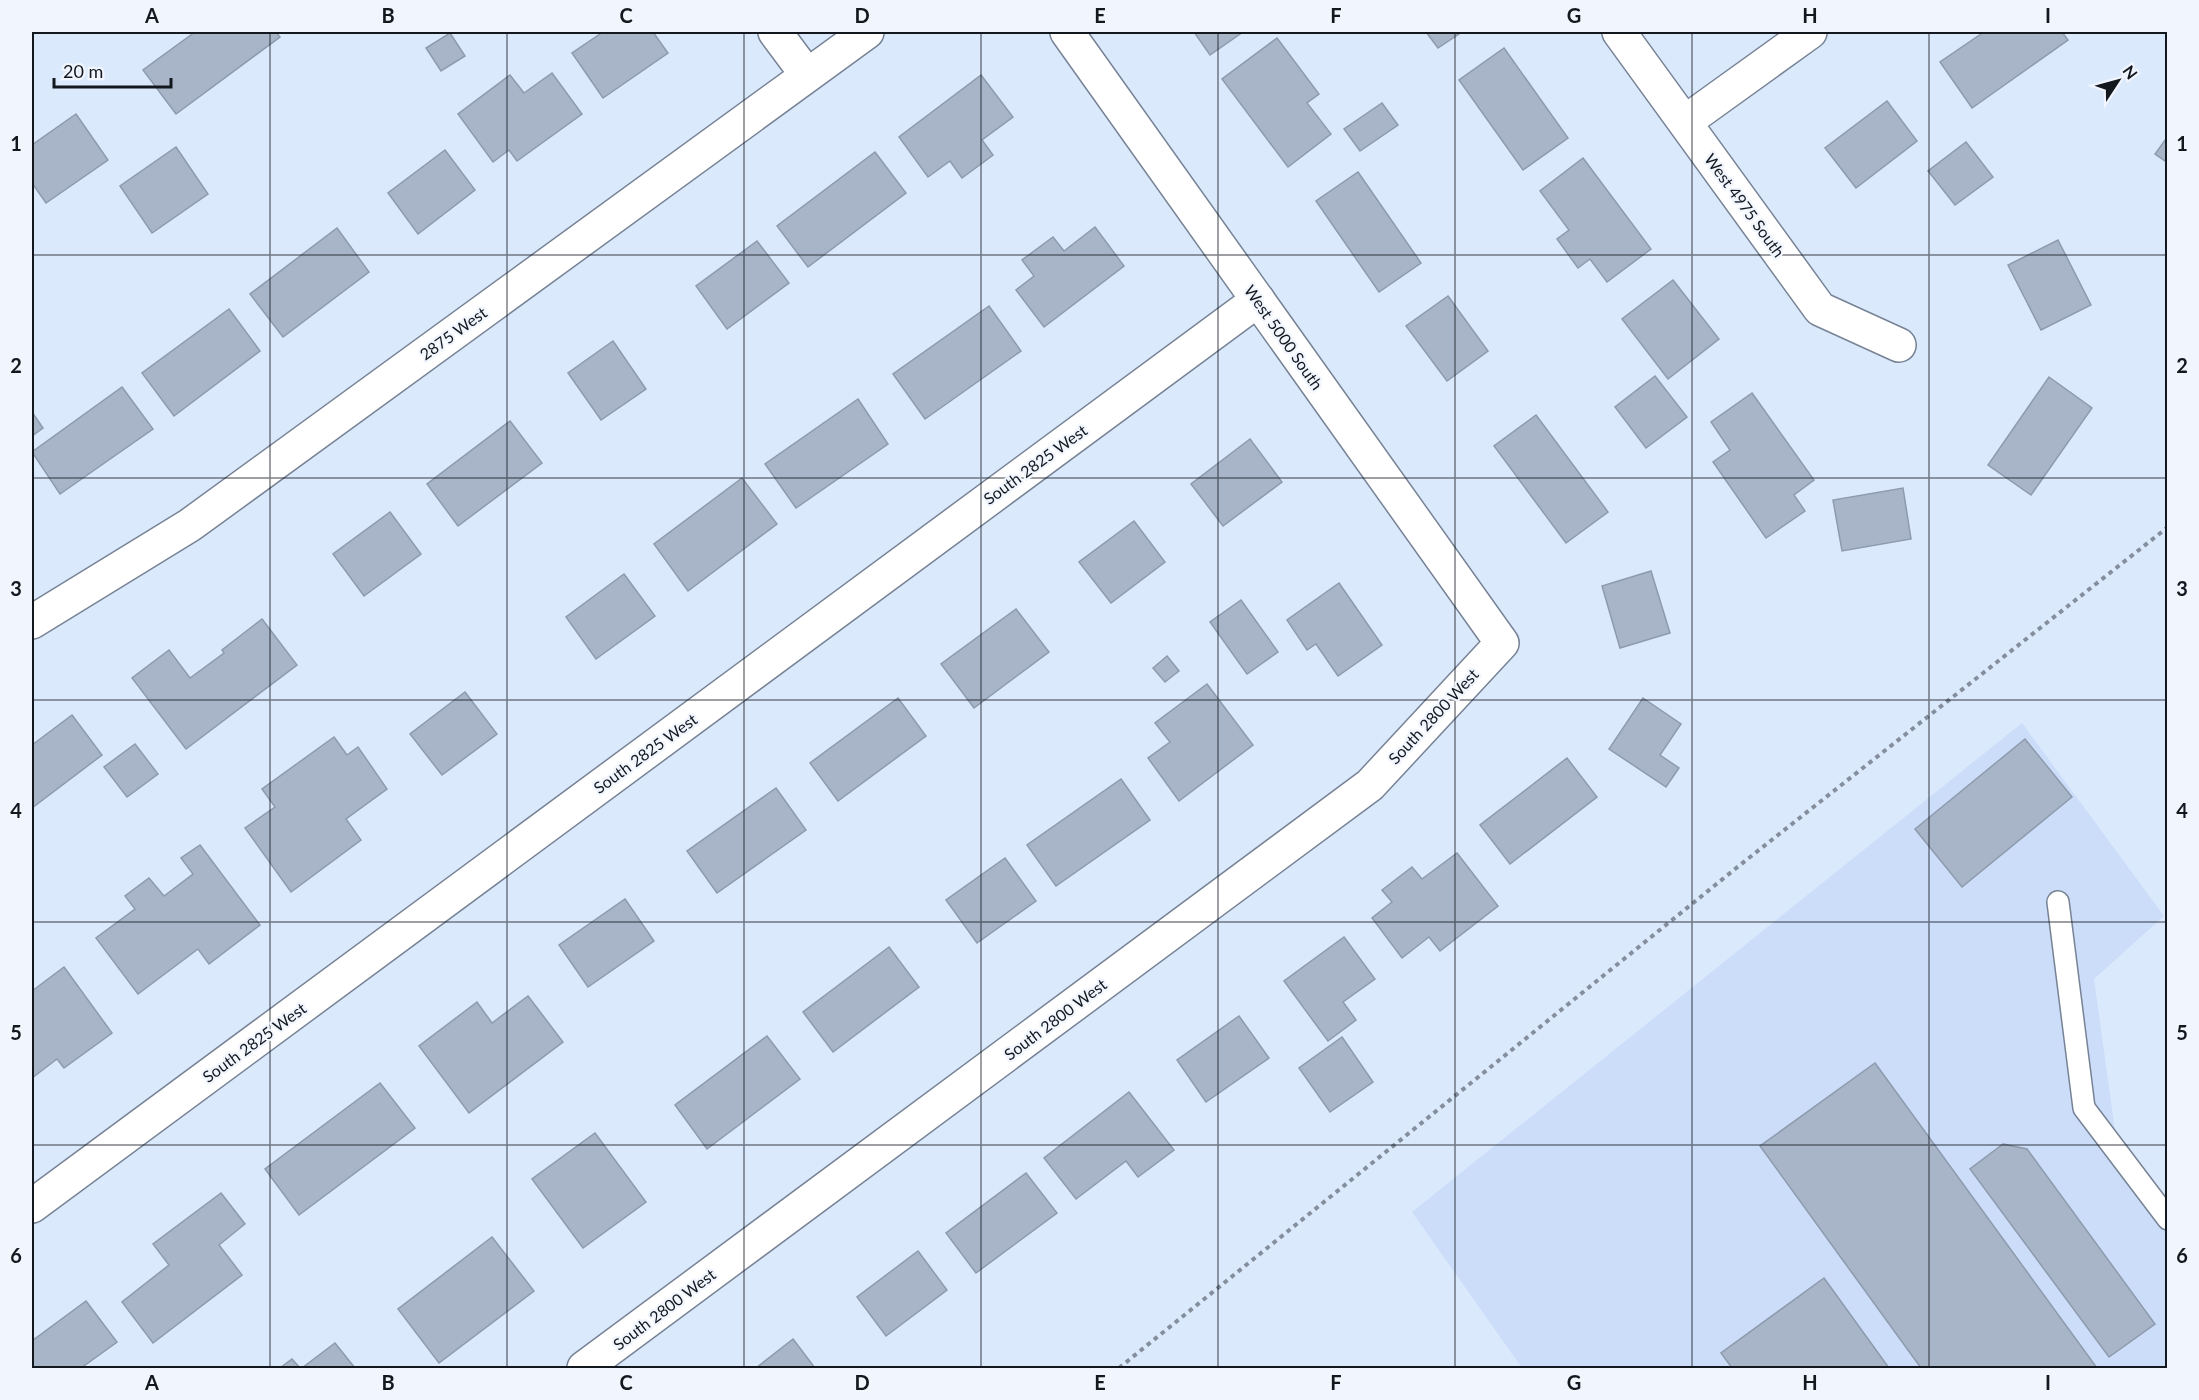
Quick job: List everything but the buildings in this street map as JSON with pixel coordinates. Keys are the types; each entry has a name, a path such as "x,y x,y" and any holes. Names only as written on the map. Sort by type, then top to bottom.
{"street":[{"path":"775,32 807,75"},
{"name":"2875 West","path":"32,622 190,525 867,32"},
{"name":"West 5000 South","path":"1066,32 1502,643"},
{"name":"West 4975 South","path":"1619,32 1820,309 1899,345"},
{"path":"1685,122 1810,32"},
{"name":"South 2825 West","path":"32,1206 1258,300"},
{"name":"South 2800 West","path":"584,1368 1370,784 1502,643"}],"lane":[{"path":"2058,902 2084,1108 2168,1219"}],"path":[{"path":"1119,1368 1722,879 2168,527"}],"shaded area":[{"path":"2022,723 2164,916 2094,979 2116,1138 2167,1208 2167,1368 1522,1368 1412,1212"}]}
